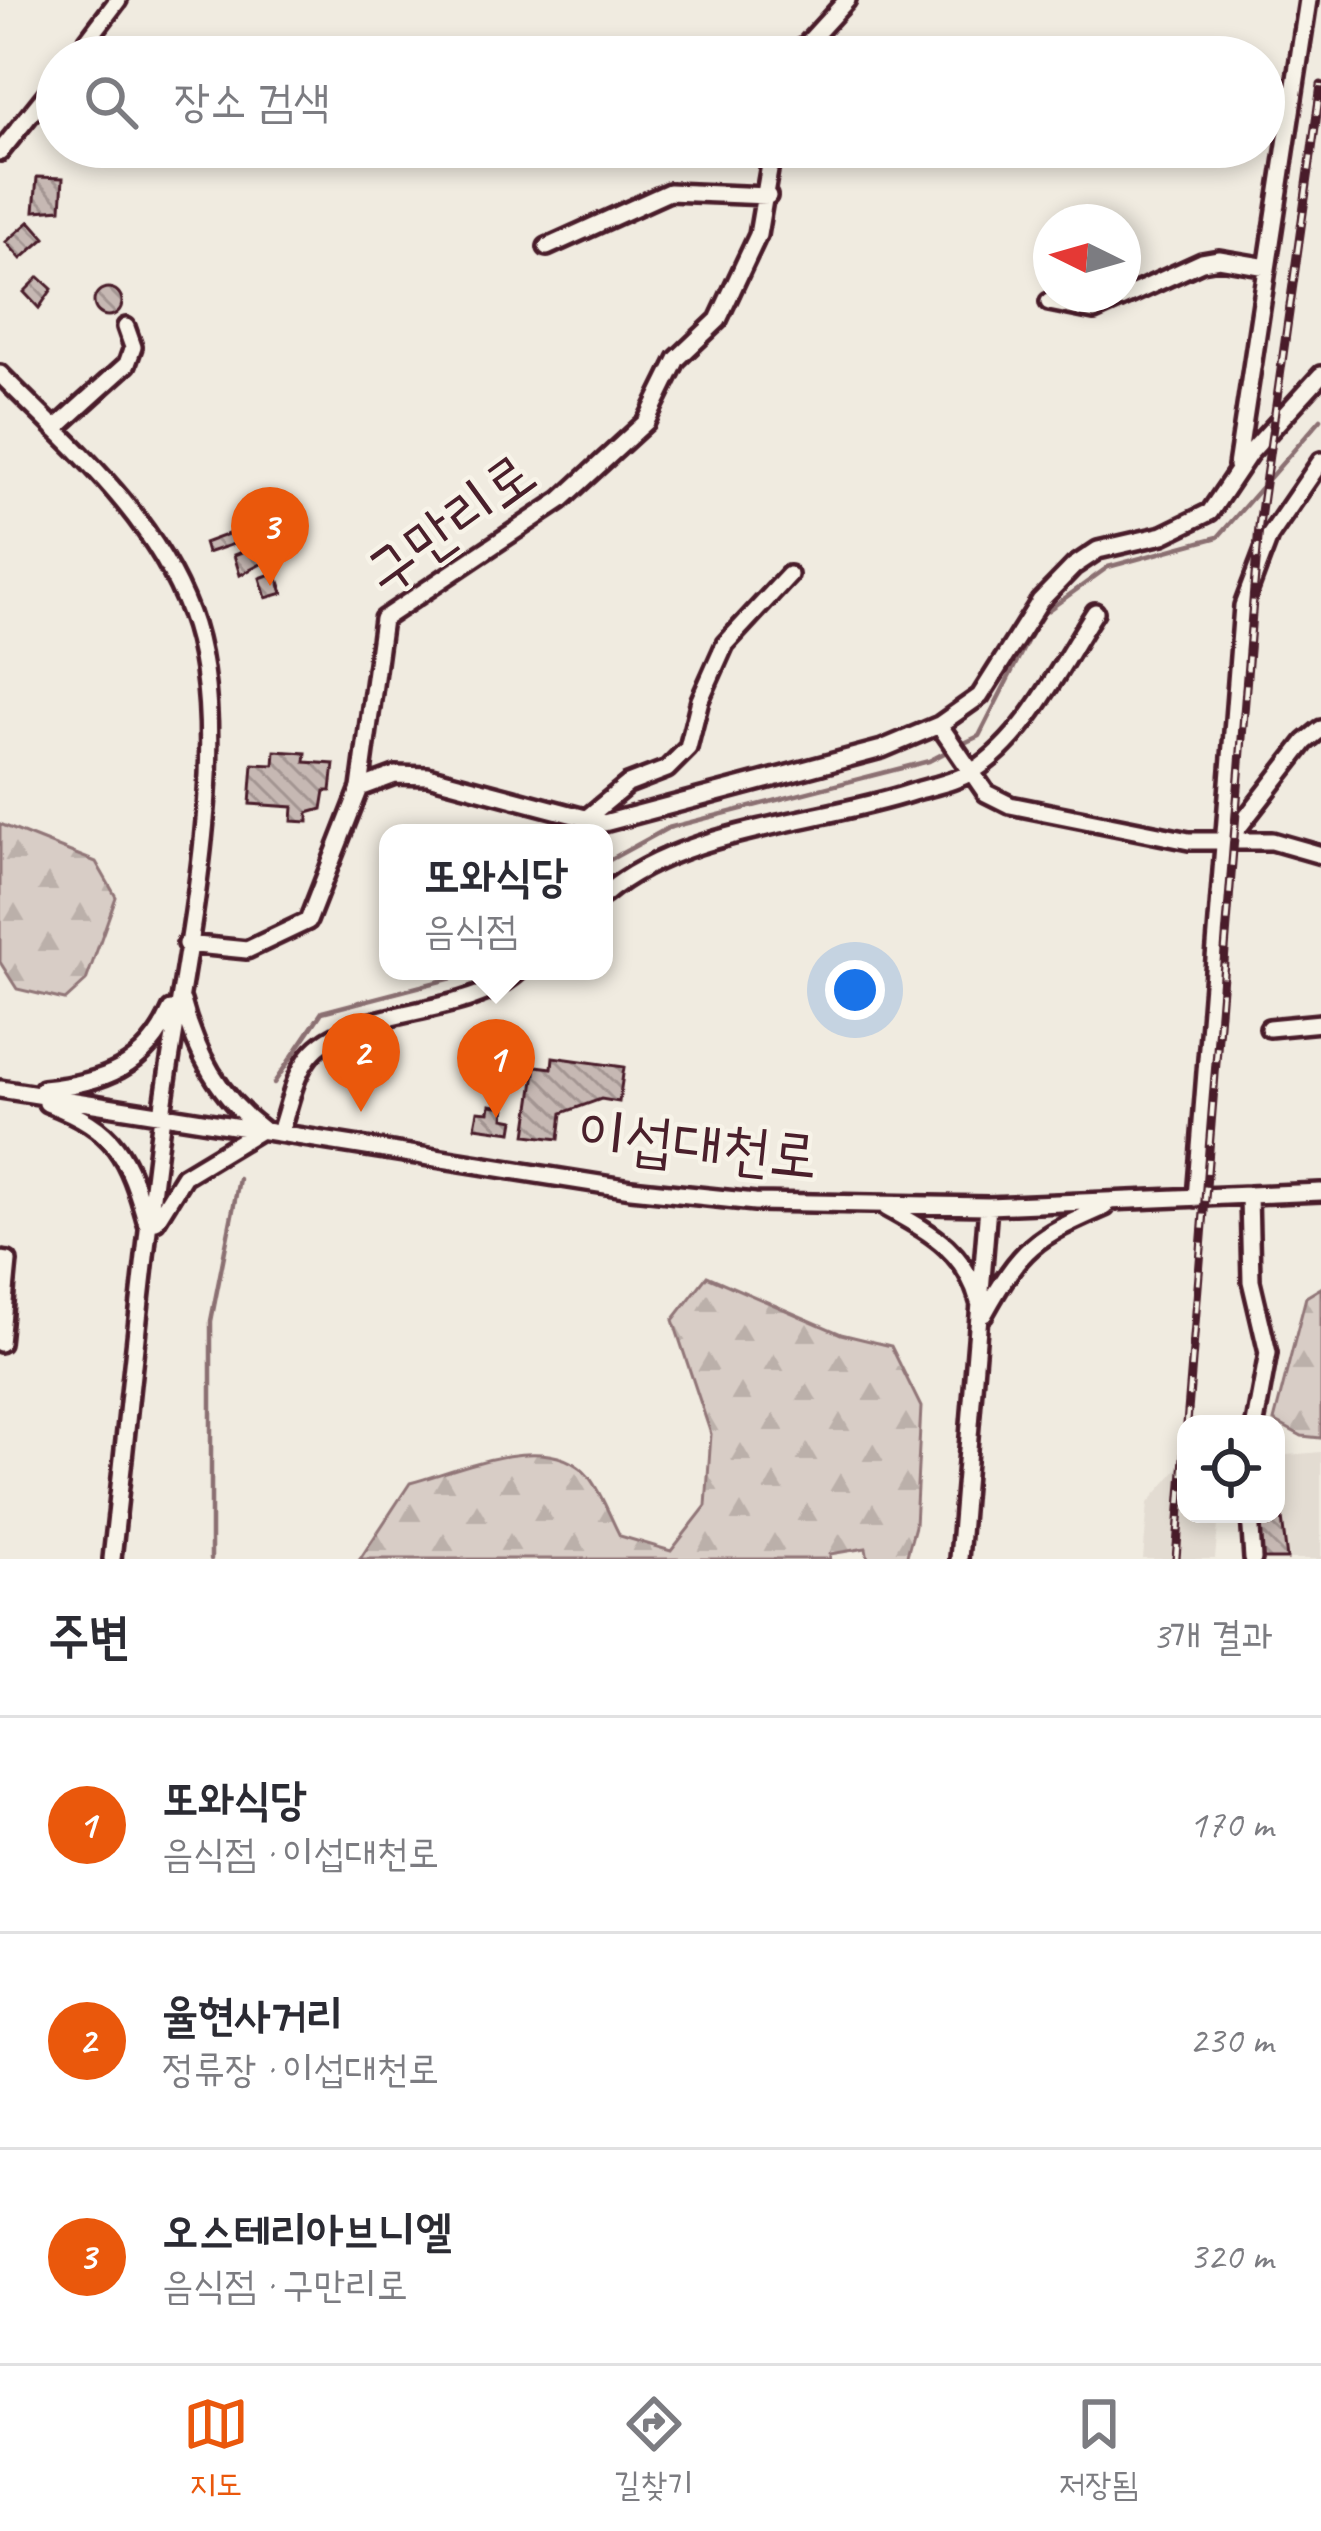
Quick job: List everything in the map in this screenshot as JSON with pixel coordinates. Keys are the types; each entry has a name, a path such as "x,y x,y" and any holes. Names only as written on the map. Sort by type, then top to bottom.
{"street":[{"path":"91,36 118,0"},
{"path":"814,36 847,0"},
{"path":"1285,150 1308,0"},
{"path":"0,152 36,107"},
{"name":"구만리로","path":"186,944 247,950 308,921 360,788 383,619 561,500 637,433 677,359 718,320 758,235 770,168"},
{"path":"1236,476 1282,168"},
{"path":"548,247 669,192 768,196"},
{"path":"1141,291 1211,260 1267,268"},
{"path":"55,429 127,364 134,352 125,327"},
{"path":"0,374 148,530 191,615 204,663 209,763 112,1559"},
{"path":"360,788 395,776 428,776 612,822 882,749 939,725 980,696 1040,601 1074,566 1097,550 1188,526 1210,512 1249,454 1321,375"},
{"path":"1196,1198 1243,605 1268,537 1321,461"},
{"path":"588,817 628,784 668,769 688,748 700,700 725,644 789,575"},
{"path":"613,887 626,876 676,853 883,802 968,770 1034,705 1095,612"},
{"path":"942,729 986,793 1010,805 1189,841 1272,841 1321,855"},
{"path":"1226,841 1305,742 1321,729"},
{"path":"280,1132 306,1061 329,1037 449,1008 509,980"},
{"path":"8,1090 90,1084 122,1071 162,1032 179,991"},
{"path":"149,1235 167,1197 184,1176 262,1129 232,1103 206,1066 179,991"},
{"path":"1269,1028 1321,1023"},
{"path":"8,1090 88,1119 109,1136 136,1184 149,1235"},
{"name":"이섭대천로","path":"8,1090 692,1197 884,1207 1321,1192"},
{"path":"1250,1195 1251,1281 1268,1353 1257,1415"},
{"path":"983,1317 1028,1247 1115,1202"},
{"path":"958,1559 983,1317 988,1206"},
{"path":"884,1207 951,1247 972,1277 983,1317"},
{"path":"0,1260 8,1262 0,1343"},
{"path":"1251,1523 1253,1559"}],"shaded area":[{"path":"1321,1452 1321,1559 1258,1559 1255,1523 1285,1523 1285,1455"},
{"path":"1177,1469 1177,1523 1218,1523 1215,1559 1143,1559 1148,1503"}],"green space":[{"path":"0,824 96,862 116,897 86,981 65,1000 17,989 0,962"},
{"path":"707,1276 841,1334 891,1346 921,1407 915,1526 906,1559 868,1559 866,1548 830,1554 830,1559 360,1559 410,1483 478,1462 528,1454 551,1455 572,1463 594,1484 620,1536 671,1551 706,1506 711,1434 673,1320"},
{"path":"1321,1288 1321,1438 1302,1436 1285,1427 1285,1415 1276,1415 1306,1297"}],"building":[{"path":"37,177 63,178 61,209 34,211"},
{"path":"30,221 45,238 21,259 6,242"},
{"path":"39,277 52,289 39,308 24,292"},
{"path":"108,288 118,292 122,302 118,312 108,316 98,312 94,302 98,292"},
{"path":"271,518 275,530 207,553 204,543"},
{"path":"286,538 293,557 273,564 283,593 266,598 260,578 271,574 267,561 240,575 234,555 252,548 254,554"},
{"path":"275,751 306,753 305,762 334,764 331,791 325,791 322,809 308,813 308,822 292,821 293,807 250,804 253,764 274,765"},
{"path":"553,1057 624,1067 619,1102 601,1099 562,1113 559,1139 526,1135 536,1066 552,1068"},
{"path":"490,1105 505,1107 504,1118 514,1120 512,1132 475,1127 478,1111 489,1112"},
{"path":"1256,1523 1283,1523 1287,1559 1261,1559"}],"waterway":[{"path":"960,745 979,736 1040,616 1108,567 1218,537 1321,419"},
{"path":"613,858 668,828 929,761 950,750"},
{"path":"274,1083 322,1012 445,980"},
{"path":"211,1559 211,1321 239,1179"}],"railway":[{"path":"1188,1415 1259,526 1321,85"},
{"path":"1176,1559 1179,1523"}],"place":[{"name":"오스테리아브니엘","path":"270,586"},
{"name":"율현사거리","path":"361,1112"},
{"name":"또와식당","path":"496,1118"}]}
